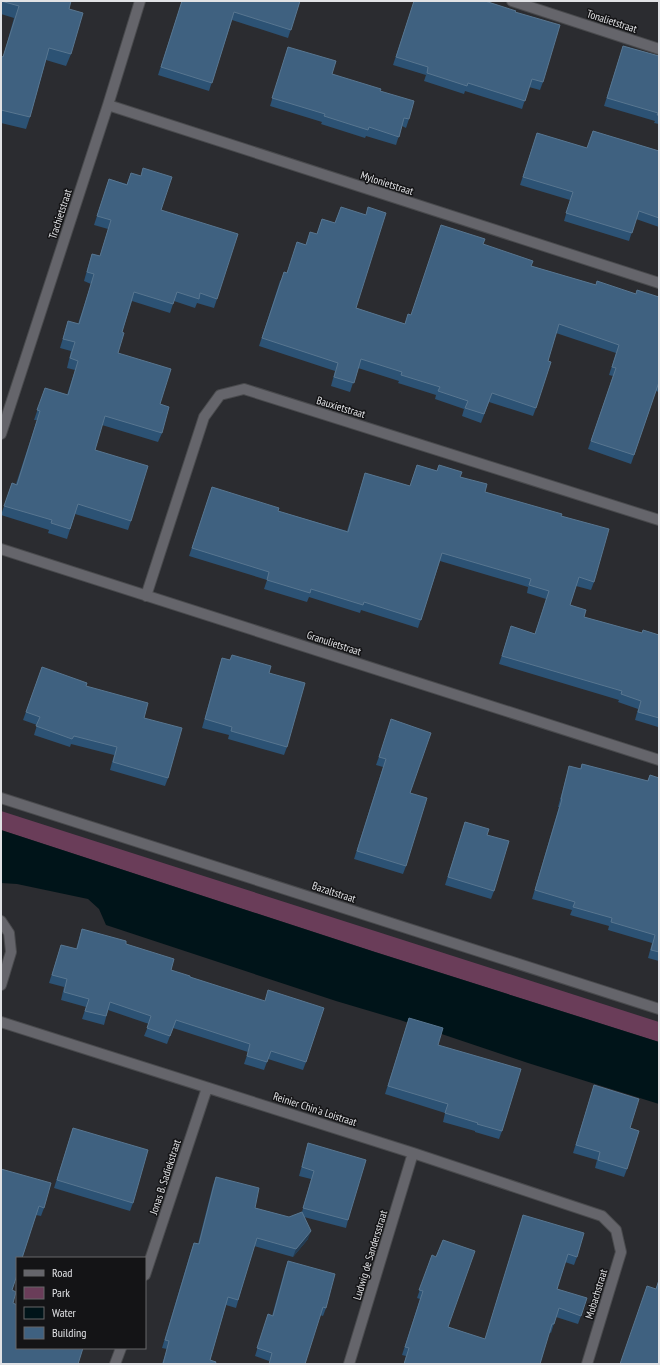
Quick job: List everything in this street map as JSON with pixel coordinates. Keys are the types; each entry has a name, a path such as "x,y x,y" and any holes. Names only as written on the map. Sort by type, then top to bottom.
{"street":[{"name":"Trachietstraat","path":"1,434 108,105 140,1"},
{"name":"Tonalietstraat","path":"512,1 659,49"},
{"name":"Mylonietstraat","path":"108,105 659,283"},
{"name":"Bauxietstraat","path":"146,596 204,417 220,395 244,389 659,520"},
{"name":"Granulietstraat","path":"1,549 659,760"},
{"name":"Bazaltstraat","path":"1,798 659,1009"},
{"path":"1,921 9,933 11,952 1,985"},
{"name":"Reinier Chin'a Loistraat","path":"1,1022 414,1153 602,1216 616,1230"},
{"name":"Jonas B. Sadiekstraat","path":"146,1272 207,1088"},
{"name":"Ludwig de Sandersstraat","path":"349,1364 414,1153"},
{"name":"Mobachstraat","path":"587,1364 621,1252 616,1230"},
{"path":"115,1364 120,1349"}],"green space":[{"path":"1,811 659,1022 659,1042 375,952 1,830"}],"water":[{"path":"1,830 375,952 659,1042 659,1104 528,1063 400,1020 336,1001 106,925 99,909 88,899 17,884 1,883"}],"building":[{"path":"1,1 71,1 69,9 83,13 71,54 49,48 30,117 1,110 1,56 3,57 19,6"},
{"path":"182,1 300,1 291,30 234,12 212,83 161,67"},
{"path":"414,1 485,1 516,11 515,12 560,25 543,82 532,79 525,101 468,83 467,86 427,73 428,67 396,57"},
{"path":"623,46 659,56 659,115 657,115 658,113 607,98"},
{"path":"288,47 336,61 332,74 414,101 409,119 404,118 399,137 369,127 368,130 324,116 325,114 272,98"},
{"path":"593,131 659,151 659,218 639,211 632,233 566,213 573,192 523,177 537,133 587,148"},
{"path":"143,168 172,177 161,210 238,234 217,299 200,293 199,299 177,292 173,304 134,292 122,332 124,333 118,353 171,369 160,404 169,407 162,433 105,416 95,450 148,466 131,521 78,504 70,529 51,523 52,520 4,506 12,483 17,485 40,411 37,410 45,388 68,395 78,361 70,358 75,342 63,339 68,321 79,324 94,274 87,272 92,254 100,256 111,220 97,216 109,179 127,185 131,173 141,176"},
{"path":"341,207 366,215 368,207 386,213 356,308 405,324 408,314 411,315 441,225 485,239 483,244 533,261 531,266 596,285 597,281 636,294 637,290 659,297 659,382 634,455 591,441 616,368 612,367 619,345 559,324 548,361 551,362 536,408 492,393 484,414 465,408 468,401 438,391 440,387 401,375 402,372 361,359 354,383 334,377 338,363 262,338 284,272 287,273 297,242 306,245 310,232 317,234 322,219 335,223"},
{"path":"417,465 437,471 439,465 462,472 460,477 487,484 485,492 562,514 561,516 609,529 594,582 579,577 570,605 586,610 584,617 642,633 643,630 659,635 659,718 638,712 641,701 621,694 622,691 502,656 511,626 535,634 549,591 529,585 531,579 442,553 421,620 364,602 363,605 311,589 310,593 267,580 269,572 192,548 212,487 279,508 278,511 348,532 365,473 410,486"},
{"path":"232,655 271,666 269,673 305,683 287,747 231,731 232,727 205,719 222,658 230,660"},
{"path":"42,667 87,683 86,686 148,703 144,718 182,728 168,778 113,762 117,747 74,736 72,739 36,726 40,717 26,712"},
{"path":"391,719 431,733 410,793 427,798 406,866 357,851 386,759 379,757"},
{"path":"582,764 648,781 650,775 659,778 659,952 651,950 655,935 611,922 612,918 573,907 575,902 535,890 562,799 569,766 581,769"},
{"path":"465,822 489,829 487,835 509,841 494,891 448,877"},
{"path":"82,929 126,941 126,944 174,959 171,970 190,977 265,1001 268,990 324,1008 306,1062 271,1051 267,1062 247,1056 250,1044 176,1020 170,1036 147,1028 151,1016 110,1002 106,1016 85,1011 89,999 64,992 67,979 52,975 61,945 77,949"},
{"path":"409,1018 443,1028 438,1045 521,1069 502,1131 445,1113 448,1104 388,1086"},
{"path":"594,1085 639,1099 630,1128 639,1131 627,1169 598,1160 600,1152 576,1145"},
{"path":"73,1128 148,1150 133,1203 57,1180"},
{"path":"308,1143 366,1160 348,1220 303,1208 314,1171 302,1167"},
{"path":"1,1169 51,1183 44,1208 39,1206 22,1257 16,1257 16,1278 12,1290 16,1292 13,1303 16,1304 16,1349 83,1349 78,1364 1,1364"},
{"path":"216,1177 259,1188 255,1208 289,1217 302,1212 311,1231 296,1249 257,1238 238,1300 228,1297 210,1360 216,1362 215,1364 163,1364 169,1341 165,1340 194,1243 199,1244"},
{"path":"523,1215 584,1233 577,1257 568,1254 557,1289 587,1298 581,1316 559,1308 554,1324 552,1324 540,1364 404,1364 409,1348 405,1347 423,1291 419,1290 432,1255 436,1257 443,1240 475,1251 448,1327 485,1339"},
{"path":"288,1261 335,1274 326,1308 323,1307 305,1364 269,1364 272,1353 257,1348 268,1314 273,1316"},
{"path":"659,1280 659,1364 620,1364 647,1286 656,1289"}]}
